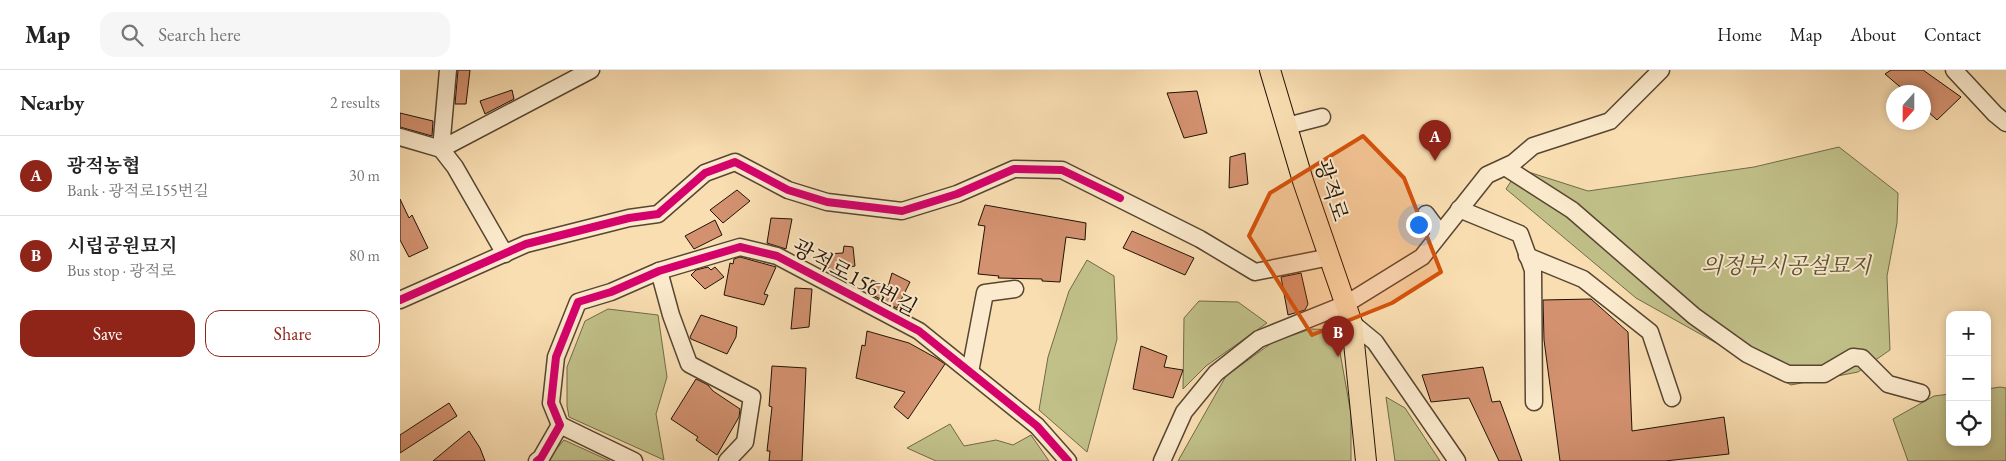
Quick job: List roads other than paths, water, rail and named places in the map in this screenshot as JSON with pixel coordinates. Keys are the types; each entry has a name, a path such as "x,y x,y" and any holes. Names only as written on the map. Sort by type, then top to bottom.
{"main road":[{"name":"광적로","path":"1270,70 1303,182 1352,323 1366,461"}],"street":[{"path":"441,149 448,70"},
{"path":"441,149 591,70"},
{"path":"1162,461 1184,412 1216,374 1259,339 1346,304 1422,256 1487,175 1513,163 1533,146 1610,121 1661,70"},
{"path":"1954,70 1995,114 2006,123"},
{"path":"1287,126 1322,117"},
{"path":"400,137 441,149 455,166 505,254"},
{"path":"400,300 526,244 630,218 658,214 705,173 735,162 788,190 827,202 902,211 957,194 1014,169 1062,170 1200,239 1254,272 1330,257"},
{"path":"1505,166 1572,210 1694,316 1747,354 1788,374 1824,374 1853,358 1862,358 1888,384 1921,393"},
{"path":"1458,209 1520,234 1533,270 1534,402"},
{"path":"1426,214 1440,233"},
{"name":"광적로156번길","path":"560,425 551,403 556,357 578,302 611,292 659,271 740,247 777,256 919,331 1037,426 1068,461"},
{"path":"1527,256 1583,279 1650,332 1672,398"},
{"path":"659,271 671,315 689,364 752,397 745,442 727,461"},
{"path":"970,372 985,293 1015,289"},
{"path":"1352,323 1375,342 1457,461"},
{"path":"537,461 541,458 560,425 634,461"}],"place":[{"name":"광적농협","path":"1435,161"},
{"name":"시립공원묘지","path":"1338,357"}],"park label":[{"name":"의정부시공설묘지","path":"1786,265"}]}
